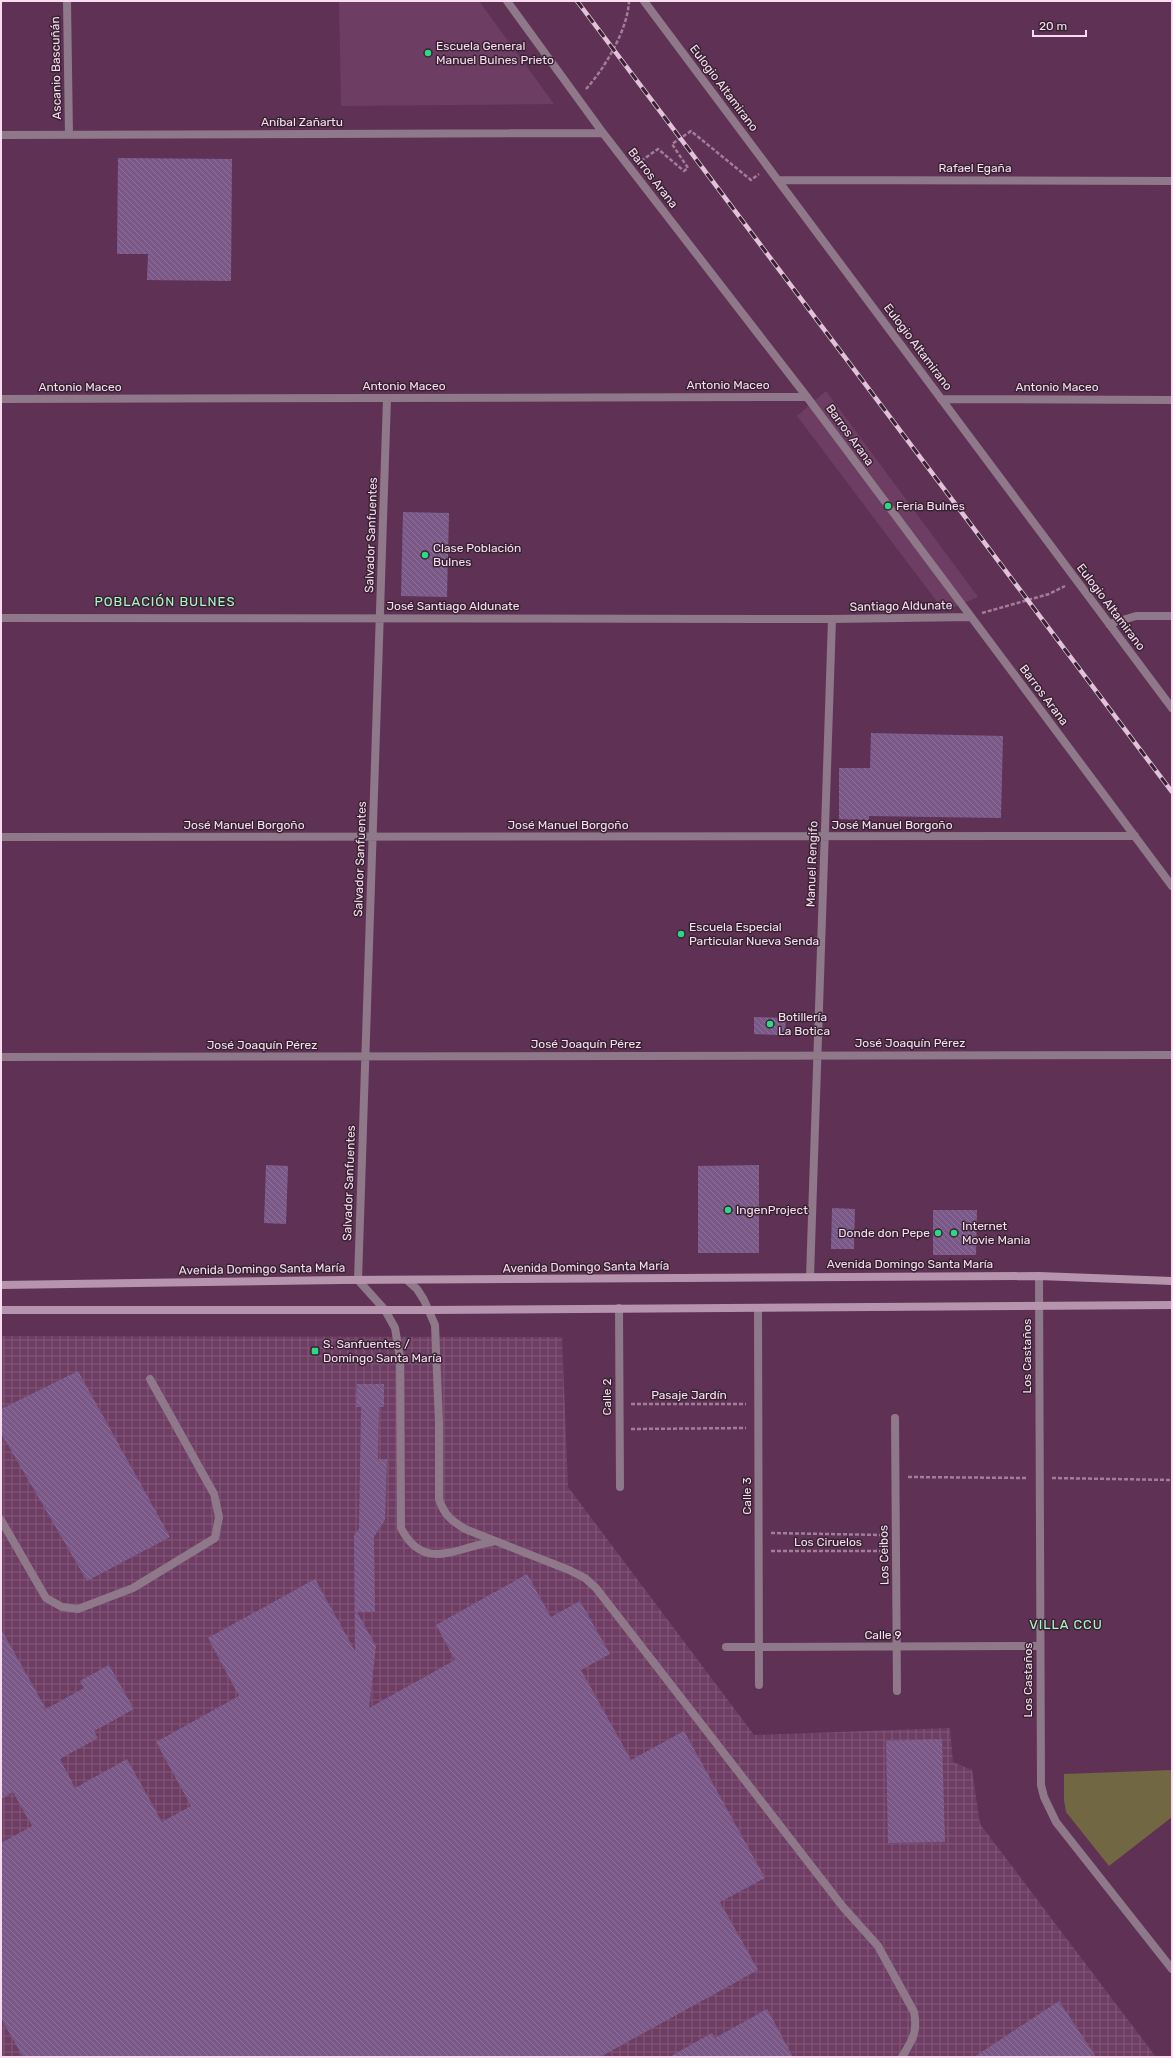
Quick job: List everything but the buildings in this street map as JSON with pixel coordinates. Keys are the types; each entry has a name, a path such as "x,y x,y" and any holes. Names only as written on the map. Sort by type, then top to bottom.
{"main road":[{"name":"Avenida Domingo Santa María","path":"1,1285 358,1280 408,1281 1039,1276 1172,1281"},
{"path":"1,1310 428,1310 1172,1305"}],"street":[{"name":"Ascanio Bascuñán","path":"67,1 69,135"},
{"name":"Barros Arana","path":"507,1 603,133 807,397 1172,886"},
{"name":"Eulogio Altamirano","path":"644,1 1172,708"},
{"name":"Aníbal Zañartu","path":"1,135 603,133"},
{"name":"Rafael Egaña","path":"778,180 1172,181"},
{"name":"Antonio Maceo","path":"1,399 807,397"},
{"name":"Salvador Sanfuentes","path":"358,1280 388,398"},
{"name":"Antonio Maceo","path":"941,399 1172,400"},
{"path":"1109,624 1136,616 1172,616"},
{"name":"Santiago Aldunate","path":"832,619 970,617"},
{"name":"José Santiago Aldunate","path":"1,618 832,619"},
{"name":"Manuel Rengifo","path":"810,1277 832,619"},
{"name":"José Manuel Borgoño","path":"1,837 1135,836"},
{"name":"José Joaquín Pérez","path":"1,1057 1172,1055"},
{"name":"Los Castaños","path":"1039,1276 1041,1786 1049,1810 1056,1822 1172,1969"},
{"path":"358,1280 385,1310 395,1328 400,1358 401,1528 407,1540 420,1550 437,1554 449,1554 493,1541"},
{"path":"408,1281 416,1289 428,1310 436,1332 439,1500 443,1511 451,1520 465,1529 569,1570 585,1578 596,1588 843,1907 878,1946 914,2012 916,2024 914,2037 902,2057"},
{"name":"Calle 2","path":"619,1308 620,1487"},
{"name":"Calle 3","path":"758,1308 759,1685"},
{"path":"1,1520 46,1598 62,1607 78,1609 133,1588 215,1538 219,1517 214,1494 150,1379"},
{"name":"Los Ceibos","path":"895,1418 897,1691"},
{"name":"Calle 9","path":"726,1647 1040,1646"}],"path":[{"path":"578,98 597,77 623,32 629,1"},
{"path":"630,168 658,149 684,171 688,168 672,144 691,131 751,180 768,168"},
{"path":"970,617 1049,594 1076,580"},
{"name":"Pasaje Jardín","path":"619,1404 758,1404"},
{"path":"619,1429 758,1428"},
{"name":"Los Ciruelos","path":"759,1533 896,1535"},
{"name":"Los Ciruelos","path":"759,1551 896,1551"}],"shaded area":[{"name":"Escuela General Manuel Bulnes Prieto","path":"339,1 479,1 554,104 341,106"},
{"name":"Feria Bulnes","path":"826,391 978,597 954,607 938,603 797,416"},
{"path":"1,1336 562,1337 568,1487 754,1735 950,1728 953,1762 972,1770 980,1824 1156,2057 1,2057"},
{"path":"1172,1770 1172,1817 1109,1866 1066,1812 1064,1800 1064,1774"}],"railway":[{"path":"577,1 1172,792"}],"place":[{"name":"Escuela General Manuel Bulnes Prieto","path":"428,53"},
{"name":"Feria Bulnes","path":"888,506"},
{"name":"Clase Población Bulnes","path":"425,555"},
{"name":"Escuela Especial Particular Nueva Senda","path":"681,934"},
{"name":"Botillería La Botica","path":"770,1024"},
{"name":"IngenProject","path":"728,1210"},
{"name":"Donde don Pepe","path":"938,1233"},
{"name":"Internet Movie Mania","path":"954,1233"},
{"name":"S. Sanfuentes / Domingo Santa María","path":"315,1351"}],"district":[{"name":"POBLACIÓN BULNES","path":"165,601"},
{"name":"VILLA CCU","path":"1066,1624"}]}
